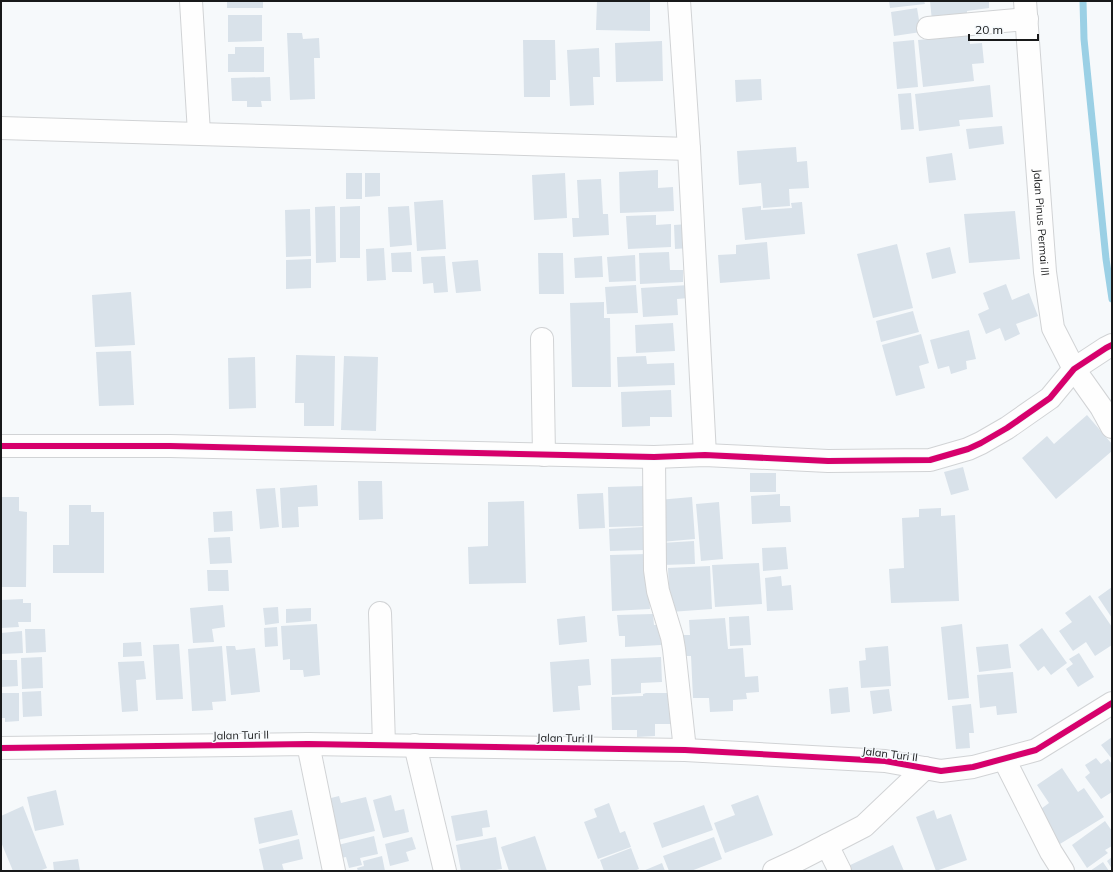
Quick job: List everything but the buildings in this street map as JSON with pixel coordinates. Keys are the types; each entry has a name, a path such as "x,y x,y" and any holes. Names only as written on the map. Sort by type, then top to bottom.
{"street":[{"path":"191,1 199,134"},
{"path":"679,1 690,149 705,455"},
{"path":"928,28 1026,10"},
{"name":"Jalan Pinus Permai III","path":"1026,10 1045,272 1053,328 1074,369 1101,407 1112,427"},
{"path":"1,128 690,149"},
{"path":"542,339 544,454"},
{"path":"1,446 170,446 654,457 705,455 828,460 930,460 968,449 1006,428 1050,398 1074,369 1109,346"},
{"path":"654,457 655,570 658,591 672,637 685,750"},
{"path":"380,613 384,745"},
{"name":"Jalan Turi II","path":"1,748 308,744 685,750 885,761 941,771 973,767 1036,750 1112,703"},
{"path":"308,744 334,871"},
{"path":"415,746 446,871"},
{"path":"1004,759 1051,852 1063,871"},
{"path":"774,871 864,826 925,768"},
{"path":"828,845 840,871"}],"waterway":[{"path":"1083,1 1084,39 1106,259 1112,299"}],"cycle path":[{"path":"1,446 170,446 654,457 705,455 828,461 930,460 968,449 1007,428 1050,398 1074,369 1112,345"},
{"path":"1,748 308,744 685,750 885,761 941,771 973,767 1036,750 1112,703"}]}
